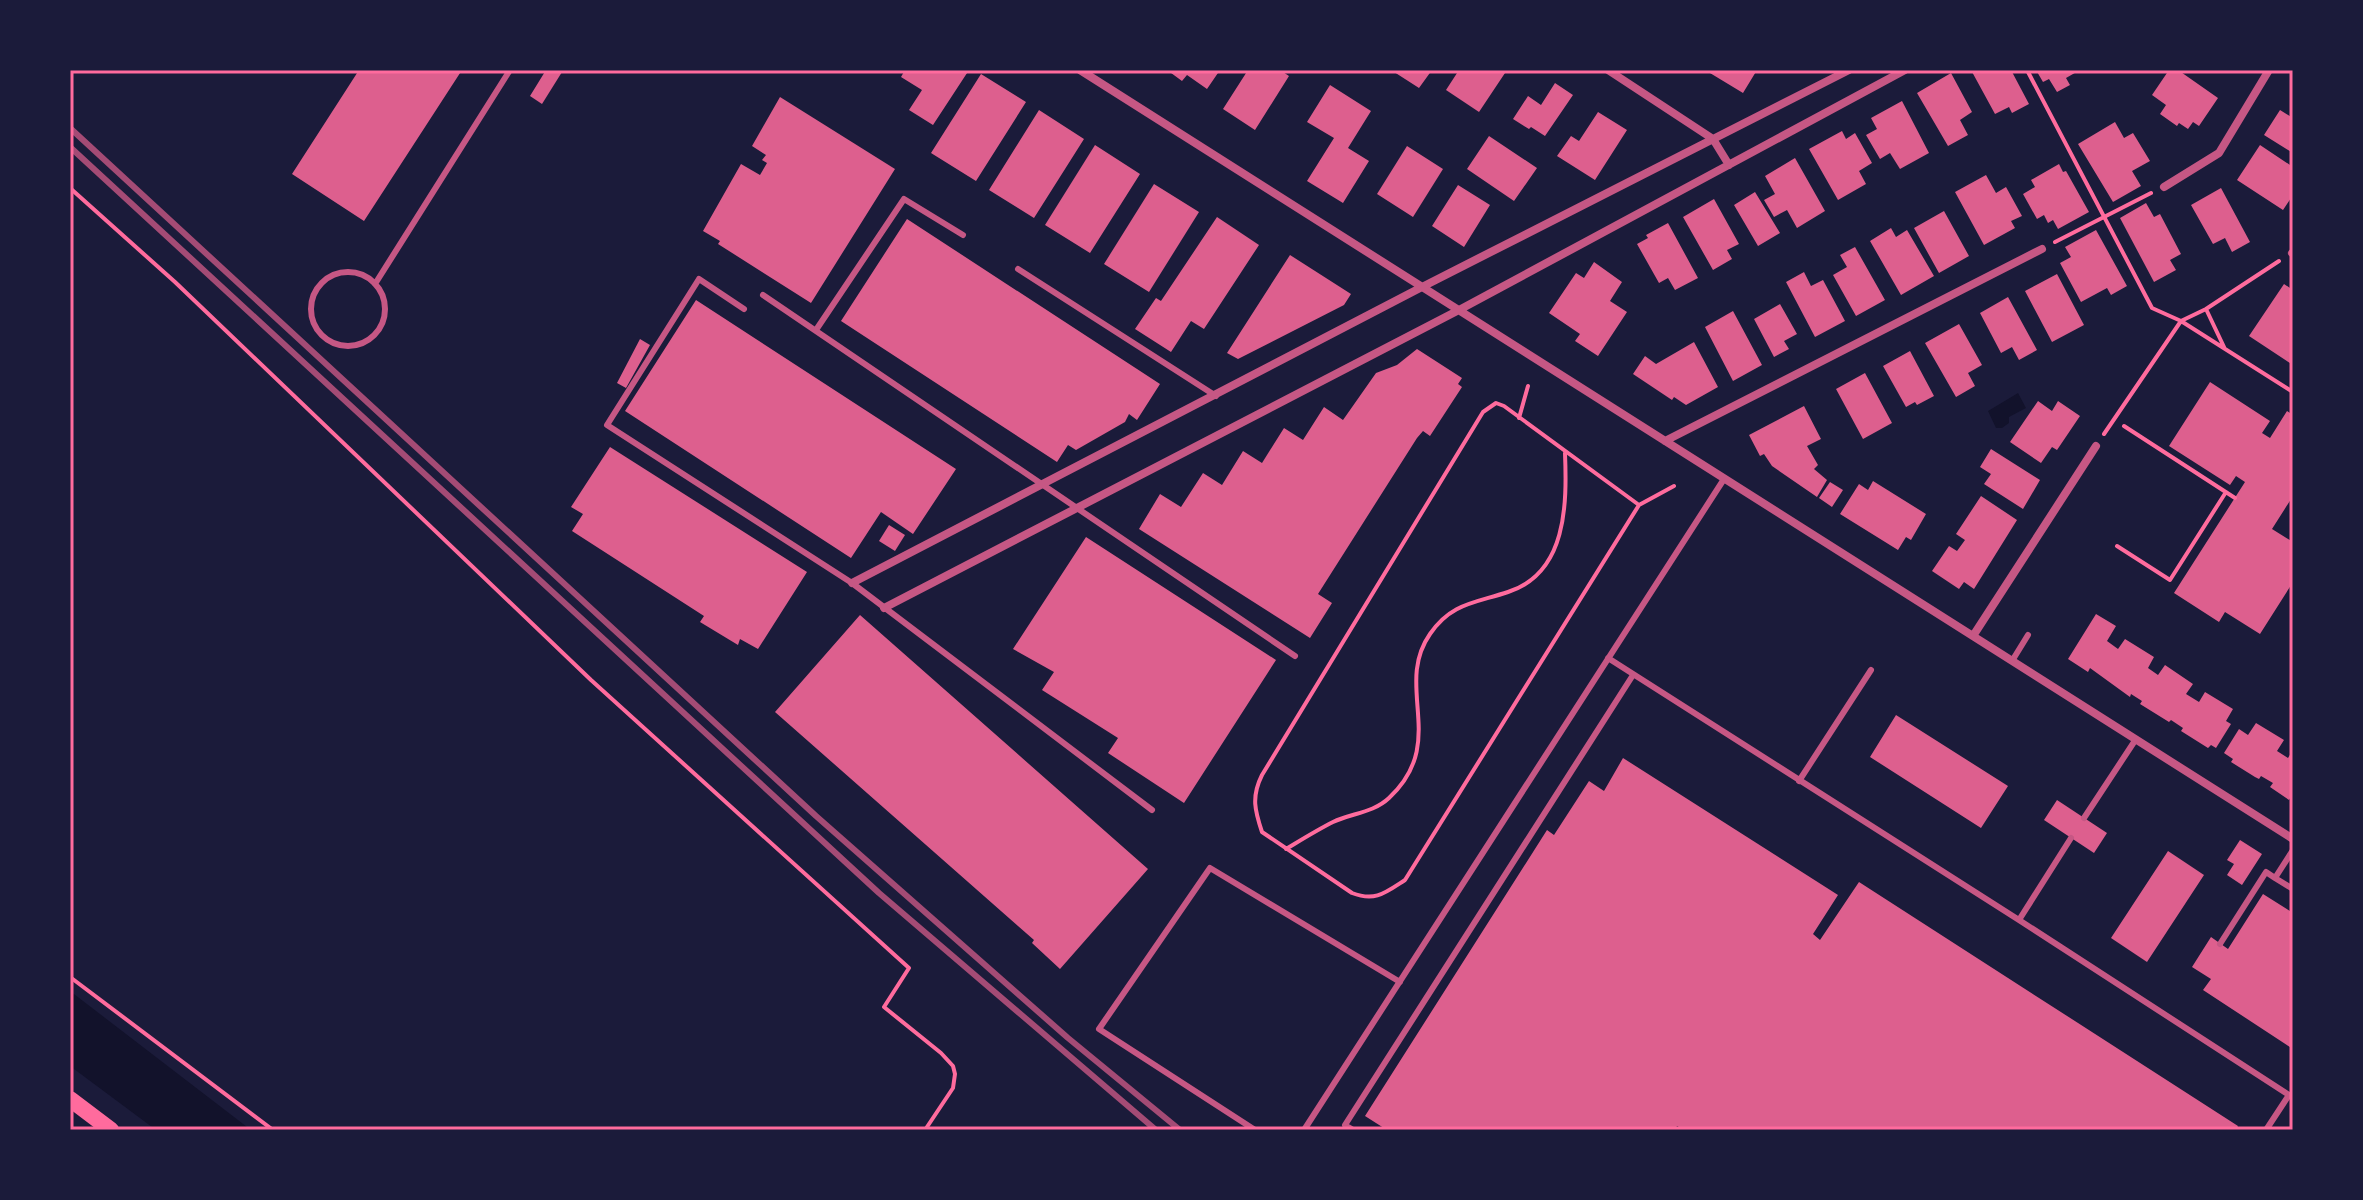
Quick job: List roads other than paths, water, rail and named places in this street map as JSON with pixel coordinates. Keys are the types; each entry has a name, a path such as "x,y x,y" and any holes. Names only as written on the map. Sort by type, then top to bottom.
{"main road":[{"path":"70,1099 111,1130"}],"street":[{"path":"1080,70 2293,839"},
{"path":"1608,70 1713,139 1729,165"},
{"path":"852,583 1422,287 1849,70"},
{"path":"884,608 1459,310 1905,70"},
{"path":"2164,187 2219,153 2269,70"},
{"path":"1665,441 2042,249"},
{"path":"1973,636 2096,446"}],"lane":[{"path":"375,284 510,70"},
{"path":"816,330 904,199 963,235"},
{"path":"1018,269 1216,396"},
{"path":"343,272 365,277 375,284 381,293 384,315 374,335 365,342 343,346 331,343 322,336 315,326 311,303 322,282 343,272"},
{"path":"744,309 699,279 607,425 852,583 1152,810"},
{"path":"763,295 1295,656"},
{"path":"1304,1130 1724,479"},
{"path":"2012,661 2028,635"},
{"path":"1608,658 2289,1095 2266,1130"},
{"path":"1799,781 1871,670"},
{"path":"1353,1130 1345,1125 1633,675"},
{"path":"2084,818 2136,739"},
{"path":"2019,920 2071,838"},
{"path":"2275,878 2293,850"},
{"path":"1255,1130 1099,1029 1210,868 1400,982"},
{"path":"2220,944 2266,872 2293,889"}],"railway":[{"path":"70,128 816,816 1068,1038 1180,1130"},
{"path":"70,147 879,893 1156,1130"}]}
